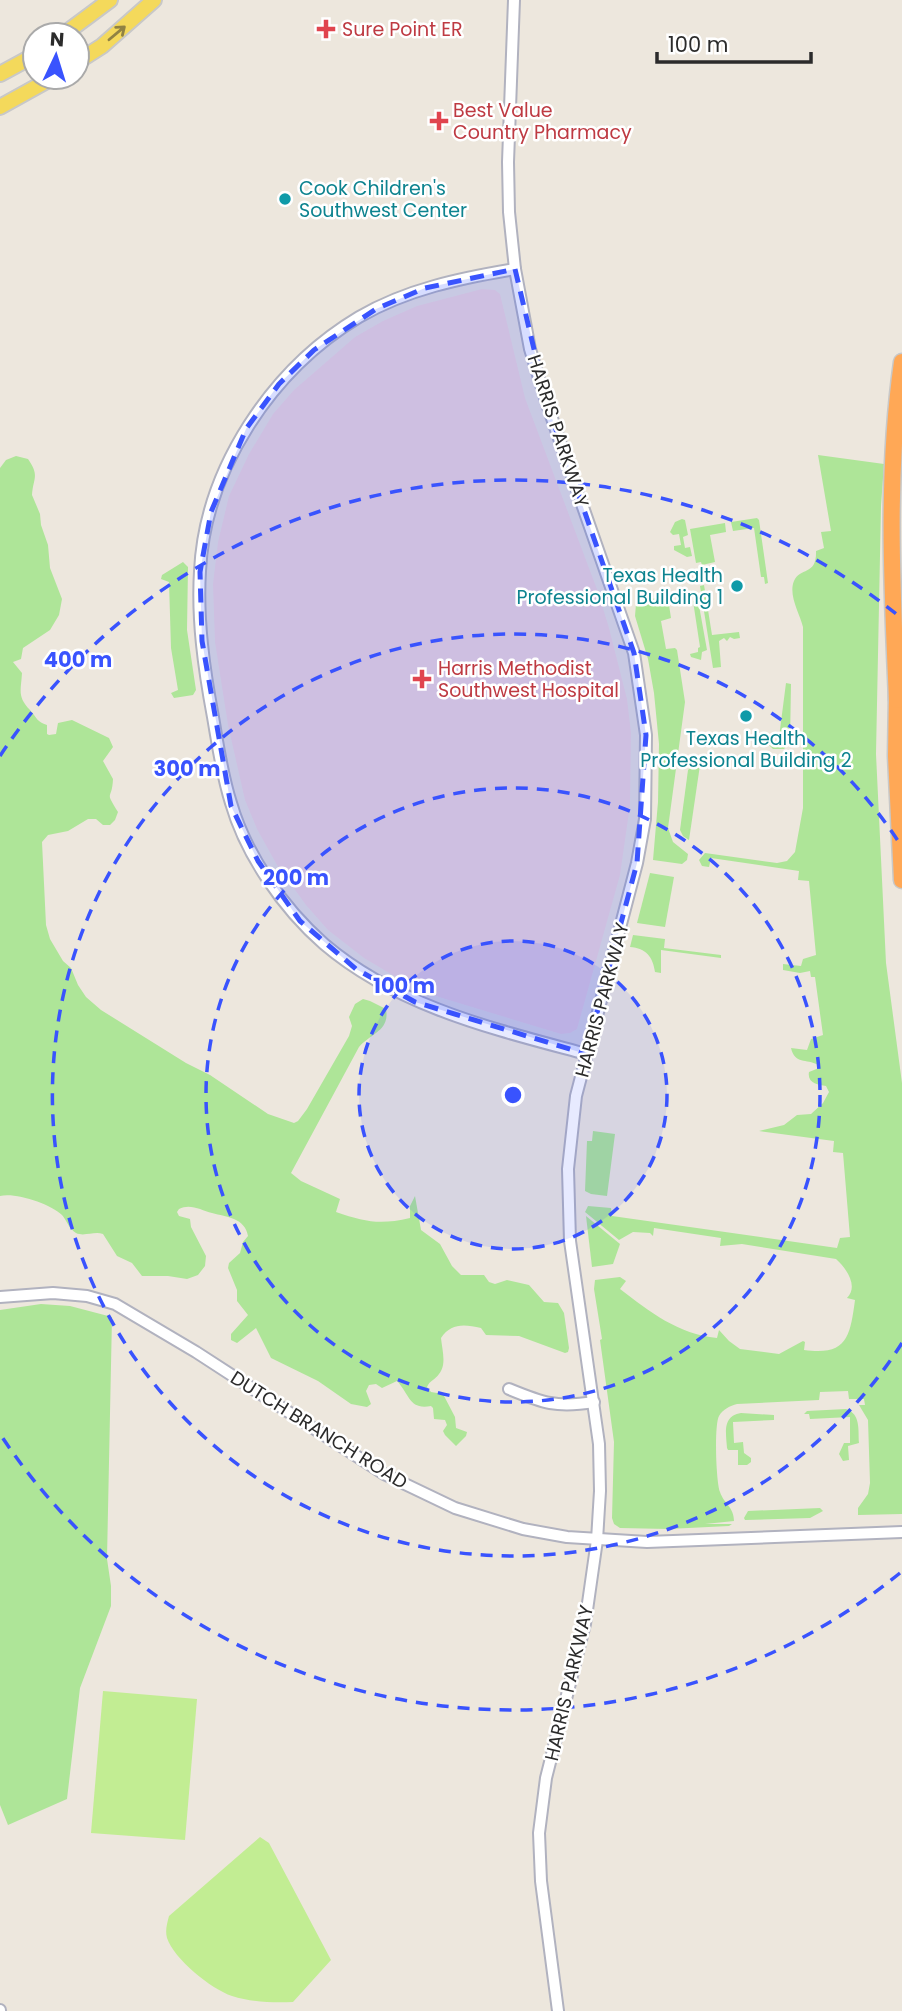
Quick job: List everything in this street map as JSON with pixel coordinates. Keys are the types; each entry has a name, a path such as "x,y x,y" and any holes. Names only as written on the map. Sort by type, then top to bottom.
{"highway":[{"path":"897,700 890,498 893,438 902,362"},
{"path":"902,602 896,756 902,880"}],"main road":[{"path":"82,21 110,0"},
{"path":"91,53 154,0"},
{"path":"0,75 21,63"},
{"path":"0,107 29,91"}],"street":[{"name":"HARRIS PARKWAY","path":"514,0 508,162 509,212 515,270 530,349 547,404 634,653 646,736 645,818 637,863 586,1054 572,1120 568,1194 570,1241 600,1444 600,1491 597,1540 585,1624 546,1779 539,1833 541,1881 558,2011"},
{"path":"515,270 468,277 425,288 359,317 301,360 279,384 246,429 225,472 211,512 200,572 202,641 214,725 231,806 257,861 273,887 300,921 356,969 415,1002 586,1054"},
{"name":"DUTCH BRANCH ROAD","path":"0,1297 53,1293 87,1296 116,1304 196,1352 384,1474 455,1508 523,1529 597,1540 647,1542 902,1532"},
{"path":"509,1389 542,1403 559,1406 594,1402"}],"highlighted area":[{"path":"515,269 547,404 634,653 646,735 637,863 586,1054 415,1002 356,969 300,921 258,861 231,806 202,641 200,572 211,512 246,429 279,384 314,350 376,309 425,288"}],"shaded area":[{"name":"Harris Methodist Southwest Hospital","path":"482,289 495,290 500,294 525,398 598,592 627,699 631,733 630,805 620,875 577,1029 570,1033 561,1034 439,997 401,980 364,958 328,930 277,865 245,800 228,725 215,642 213,584 218,542 229,496 249,454 273,414 294,390 355,337 417,306"}],"green space":[{"path":"818,455 884,464 876,754 886,963 902,1083 902,1514 858,1515 858,1508 868,1494 870,1483 868,1420 859,1405 865,1405 864,1399 849,1399 848,1391 820,1392 819,1400 737,1404 727,1408 719,1416 716,1441 719,1486 734,1521 705,1524 732,1524 668,1529 620,1528 614,1524 612,1518 614,1442 595,1280 620,1277 626,1281 620,1289 654,1314 677,1327 703,1336 717,1338 719,1330 740,1349 779,1354 803,1341 804,1350 829,1350 844,1341 851,1324 855,1300 847,1298 852,1288 850,1277 836,1259 742,1244 720,1246 721,1238 654,1228 653,1236 650,1233 633,1232 619,1240 585,1212 588,1206 611,1208 612,1216 837,1248 840,1238 850,1237 843,1153 833,1152 834,1141 759,1131 784,1125 797,1115 811,1114 823,1103 829,1092 826,1086 810,1079 809,1072 819,1068 818,1065 798,1059 791,1048 807,1050 811,1039 823,1035 815,977 811,977 810,971 800,973 783,970 783,964 801,966 803,959 816,955 809,881 798,880 799,871 711,858 709,867 702,866 699,860 705,853 777,863 787,861 795,852 803,808 803,627 793,598 793,586 797,577 814,564 816,551 824,548 821,532 831,531"},
{"path":"16,456 28,459 34,469 32,495 48,545 50,568 62,599 59,615 50,630 23,648 21,659 13,662 22,673 21,697 37,719 47,725 49,735 56,734 58,723 72,720 109,738 113,747 103,761 113,779 110,798 118,812 110,825 103,825 96,819 88,819 68,831 48,835 42,842 46,925 50,939 63,961 71,968 86,997 101,1010 210,1075 268,1114 294,1123 307,1109 349,1036 352,1026 349,1017 355,1004 363,999 386,1009 385,1022 359,1047 291,1173 301,1181 340,1199 336,1212 364,1220 381,1222 410,1218 410,1206 415,1196 421,1230 440,1244 452,1266 461,1275 484,1275 489,1282 495,1284 507,1280 529,1285 544,1302 558,1303 564,1313 569,1348 565,1353 519,1336 486,1335 481,1328 464,1325 445,1333 441,1338 443,1366 427,1387 431,1392 443,1394 455,1417 456,1428 467,1432 456,1446 443,1431 447,1425 445,1420 434,1419 431,1406 414,1404 397,1381 382,1388 376,1384 369,1385 366,1391 371,1404 367,1407 351,1404 318,1381 271,1358 256,1328 237,1343 231,1340 231,1334 248,1315 237,1301 237,1290 228,1268 229,1263 240,1253 248,1236 243,1225 234,1219 191,1207 179,1209 179,1216 190,1219 191,1227 206,1256 205,1266 198,1275 187,1279 142,1276 132,1263 117,1256 103,1234 76,1233 62,1215 50,1207 23,1197 0,1196 0,468 6,460"},
{"path":"757,518 768,583 765,584 764,577 761,577 754,528 733,531 731,522"},
{"path":"685,520 688,535 683,537 685,548 690,547 692,556 687,557 674,550 674,546 681,545 679,534 673,535 670,532 675,522"},
{"path":"725,523 726,532 710,535 715,562 702,565 701,562 696,563 690,529"},
{"path":"183,562 188,567 187,630 196,690 193,695 174,698 171,693 178,690 171,648 169,582 161,579 162,575"},
{"path":"704,585 712,635 739,632 740,638 730,637 727,641 724,638 719,641 721,667 713,668 700,586"},
{"path":"655,598 664,600 669,605 671,618 661,621 666,649 677,650 685,702 668,828 673,842 688,854 687,860 682,864 653,860 659,744 648,659 635,616 636,604"},
{"path":"698,600 707,650 702,652 701,660 691,657 690,654 698,652 700,647 693,601"},
{"path":"786,683 791,684 790,742 784,749 773,749 769,745 778,745"},
{"path":"700,765 689,840 680,830 688,770 692,766"},
{"path":"650,873 674,877 665,927 637,923"},
{"path":"633,935 665,939 664,948 721,955 721,958 661,950 661,973 655,972 648,954 630,947"},
{"path":"593,1131 615,1134 607,1196 585,1191 587,1141 592,1141"},
{"path":"586,1216 620,1244 613,1264 592,1267"},
{"path":"41,1304 70,1306 112,1317 107,1559 111,1606 80,1688 67,1799 8,1825 0,1805 0,1310"},
{"path":"807,1411 851,1411 856,1419 859,1443 848,1446 849,1460 843,1461 839,1454 844,1443 850,1443 850,1417 810,1419 809,1414 804,1414"},
{"path":"741,1413 774,1415 774,1420 733,1422 734,1443 743,1442 744,1453 751,1458 747,1465 738,1465 738,1450 727,1448 728,1421"},
{"path":"820,1508 823,1511 810,1518 744,1518 748,1511"},
{"path":"103,1691 197,1699 185,1840 91,1833"},
{"path":"260,1837 269,1843 331,1960 293,2002 254,2001 223,1992 185,1964 167,1938 169,1916"}],"place":[{"name":"Sure Point ER","path":"326,29"},
{"name":"Best Value Country Pharmacy","path":"439,121"},
{"name":"Cook Children's Southwest Center","path":"285,199"},
{"name":"Texas Health Professional Building 1","path":"737,586"},
{"name":"Harris Methodist Southwest Hospital","path":"422,679"},
{"name":"Texas Health Professional Building 2","path":"746,716"}]}
